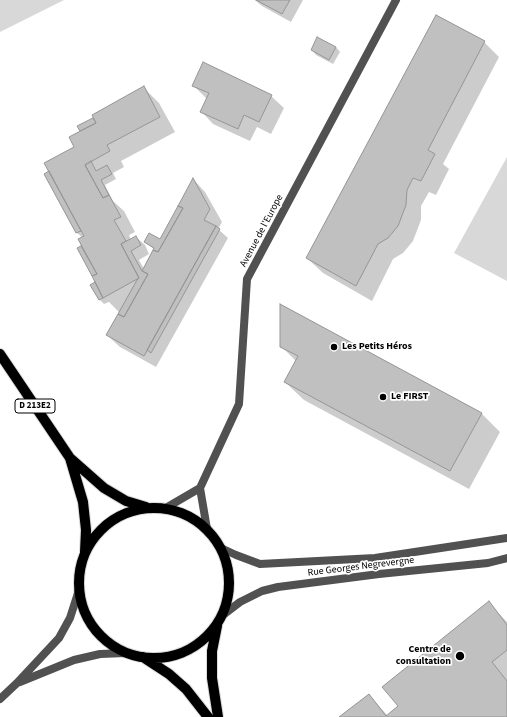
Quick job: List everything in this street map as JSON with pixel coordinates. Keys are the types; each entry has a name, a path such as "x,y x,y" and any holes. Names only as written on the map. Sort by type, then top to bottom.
{"main road":[{"name":"D 213E2","path":"0,354 70,458 104,488 126,501 148,508"},
{"name":"D 213E2","path":"70,458 83,502 86,530 84,554"},
{"path":"148,508 164,508 188,515 207,529 221,548 229,569 229,592 223,615 217,625 203,641 185,652 164,658 142,657 126,654 108,643 94,628 84,610 79,590 79,571 84,554 95,536 110,522 128,512 148,508"},
{"path":"217,625 212,651 212,678 218,717"},
{"path":"142,657 169,674 186,690 208,717"}],"street":[{"name":"Avenue de l'Europe","path":"200,488 239,404 247,279 393,1"},
{"path":"164,508 200,488 207,529"},
{"name":"Rue Georges Negrevergne","path":"221,548 260,564 375,558 507,538"},
{"name":"Rue Georges Negrevergne","path":"223,615 240,602 262,591 278,587 379,574 488,563 507,558"},
{"path":"0,699 59,638 70,618 79,590"},
{"path":"17,683 74,660 100,654 126,654"}],"shaded area":[{"path":"0,0 64,0 0,32"},
{"path":"507,157 507,281 454,253"}],"building":[{"path":"256,0 290,0 282,14"},
{"path":"436,15 485,41 428,150 435,154 421,181 413,178 407,190 406,205 398,226 388,238 378,244 356,286 306,258"},
{"path":"317,37 336,47 329,60 311,50"},
{"path":"203,62 272,95 259,122 244,115 238,129 200,112 209,93 192,86"},
{"path":"144,86 160,117 107,145 110,151 85,165 103,198 109,195 121,217 114,220 126,241 121,244 139,278 103,298 92,276 97,274 78,239 84,236 44,163 74,147 69,137 96,123 92,115"},
{"path":"93,118 96,123 80,131 77,126"},
{"path":"91,161 96,171 107,165 112,174 101,180 109,195 103,198 85,165"},
{"path":"49,171 81,231 76,233 44,174"},
{"path":"193,178 210,209 204,220 216,226 144,356 106,335 118,314 124,317 148,274 142,271 153,250 158,252 183,208 178,206"},
{"path":"178,206 183,208 158,252 153,250 154,248 144,242 149,233 160,239"},
{"path":"216,226 220,229 151,353 147,350"},
{"path":"136,236 141,245 131,251 142,271 148,274 124,317 118,314 139,278 121,244"},
{"path":"81,246 97,274 92,276 77,248"},
{"path":"95,282 103,298 99,300 90,285"},
{"name":"Le FIRST","path":"280,304 482,413 450,471 284,382 298,356 280,347"},
{"name":"Centre de consultation","path":"489,601 507,625 507,650 492,662 507,681 507,717 339,717 369,694 386,716 398,706 382,687"}],"place":[{"name":"Les Petits Héros","path":"334,347"},
{"name":"Le FIRST","path":"383,397"},
{"name":"Centre de consultation","path":"460,656"}]}
